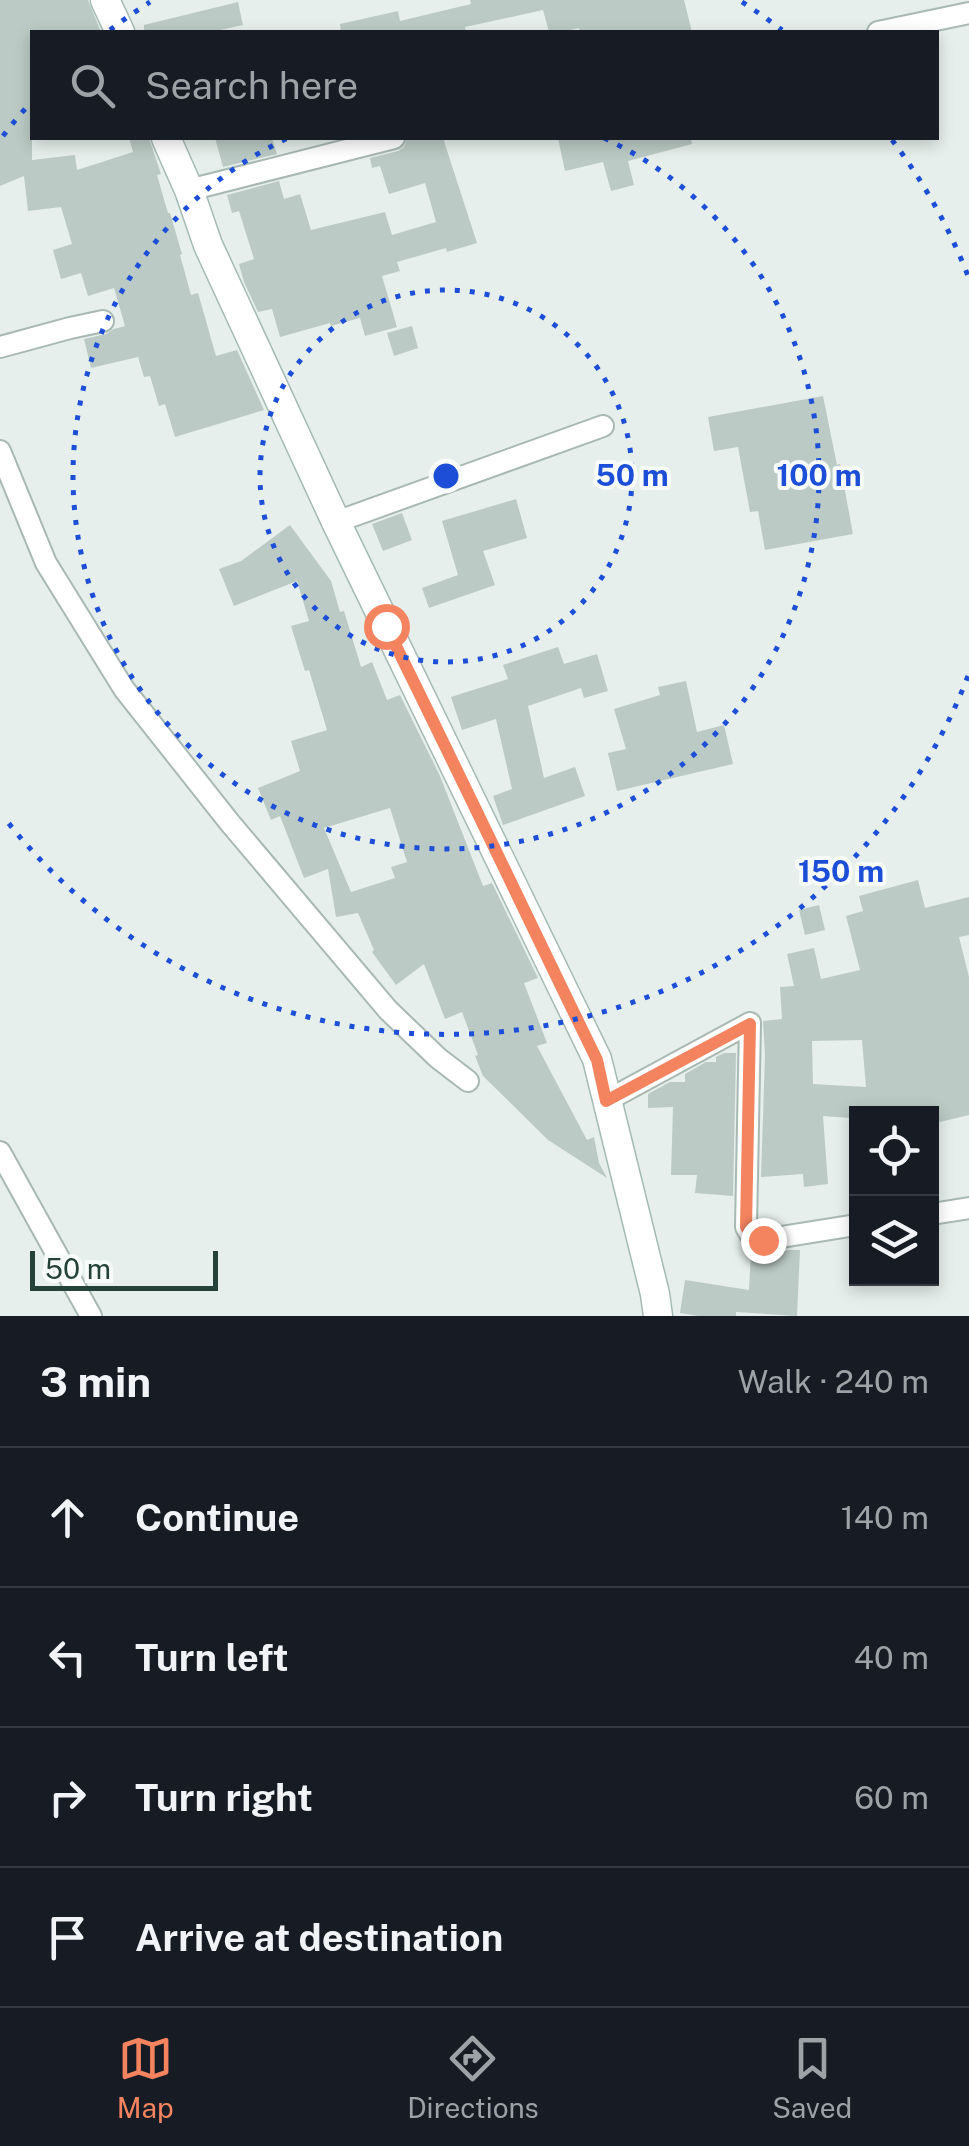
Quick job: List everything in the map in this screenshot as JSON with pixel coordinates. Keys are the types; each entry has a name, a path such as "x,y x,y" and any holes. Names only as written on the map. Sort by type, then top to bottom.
{"street":[{"path":"105,0 119,30"},
{"path":"888,30 969,13"},
{"path":"167,140 208,245 336,522 597,1060 658,1316"},
{"path":"189,190 386,140"},
{"path":"0,348 104,321"},
{"path":"336,522 603,426"},
{"path":"0,451 46,563 124,688 388,1010 468,1081"},
{"path":"606,1101 750,1024 746,1227 752,1237 763,1240 849,1227"},
{"path":"0,1152 91,1316"},
{"path":"939,1213 969,1208"}],"building":[{"path":"0,0 88,0 100,30 30,30 32,160 75,155 77,170 133,152 130,140 150,140 191,295 198,293 216,356 237,350 264,410 175,437 165,404 159,406 150,376 144,377 138,357 91,368 84,339 125,326 114,288 88,296 81,273 61,279 53,250 72,244 61,207 28,211 24,176 0,186"},
{"path":"470,0 684,0 692,30 548,30 543,10 465,27 466,30 341,30 340,24 398,11 400,21 471,4"},
{"path":"238,2 243,25 220,30 144,30 144,25"},
{"path":"216,140 273,140 277,154 223,167"},
{"path":"406,140 444,140 477,243 397,262 400,271 382,276 397,327 365,336 360,318 280,337 272,309 258,312 244,282 239,264 254,259 239,211 232,213 227,195 279,181 284,199 300,194 311,230 385,212 392,235 436,222 425,183 389,194 380,166 372,168 370,158 404,147"},
{"path":"558,140 691,140 692,144 628,161 634,185 611,191 603,162 565,171"},
{"path":"412,326 418,348 394,356 387,333"},
{"path":"823,396 853,534 765,550 758,511 750,512 738,447 714,451 708,417"},
{"path":"516,499 527,538 483,551 495,585 429,608 422,588 458,575 442,521"},
{"path":"402,513 412,540 383,551 372,524"},
{"path":"290,525 331,581 361,667 372,662 387,700 400,695 440,776 483,886 492,883 538,978 524,983 547,1043 537,1046 587,1140 594,1137 599,1163 607,1178 548,1140 483,1076 462,1012 445,1019 424,964 396,985 372,952 358,913 336,917 328,869 304,878 280,816 271,820 258,788 300,771 291,741 327,730 291,626 309,621 297,581 234,606 219,569 241,561","holes":["390,808 407,862 391,867 395,878 351,892 324,828"]},
{"path":"558,647 564,664 597,654 608,691 584,698 581,688 528,706 544,778 575,767 585,796 503,825 493,796 512,789 496,719 462,730 451,697 508,679 503,665"},
{"path":"686,681 697,732 724,725 733,764 617,791 608,753 626,749 614,709 660,695 658,687"},
{"path":"918,880 925,908 969,897 969,935 959,937 969,977 969,1115 939,1122 939,1106 849,1106 849,1118 823,1116 828,1184 804,1187 803,1174 761,1177 763,1021 782,1019 780,987 794,986 787,954 814,948 821,979 860,970 846,916 863,911 859,896","holes":["862,1040 866,1087 813,1084 812,1041"]},
{"path":"819,905 825,930 805,935 799,910"},
{"path":"736,1053 733,1196 695,1193 697,1175 671,1175 673,1107 648,1108 648,1094 670,1082 685,1082 685,1074 706,1062 716,1062 716,1057"},
{"path":"800,1250 797,1316 680,1313 685,1280 749,1290 751,1251 764,1254"}],"route":[{"path":"386,626 597,1060 606,1101 750,1024 746,1227 752,1237 763,1240"}]}
